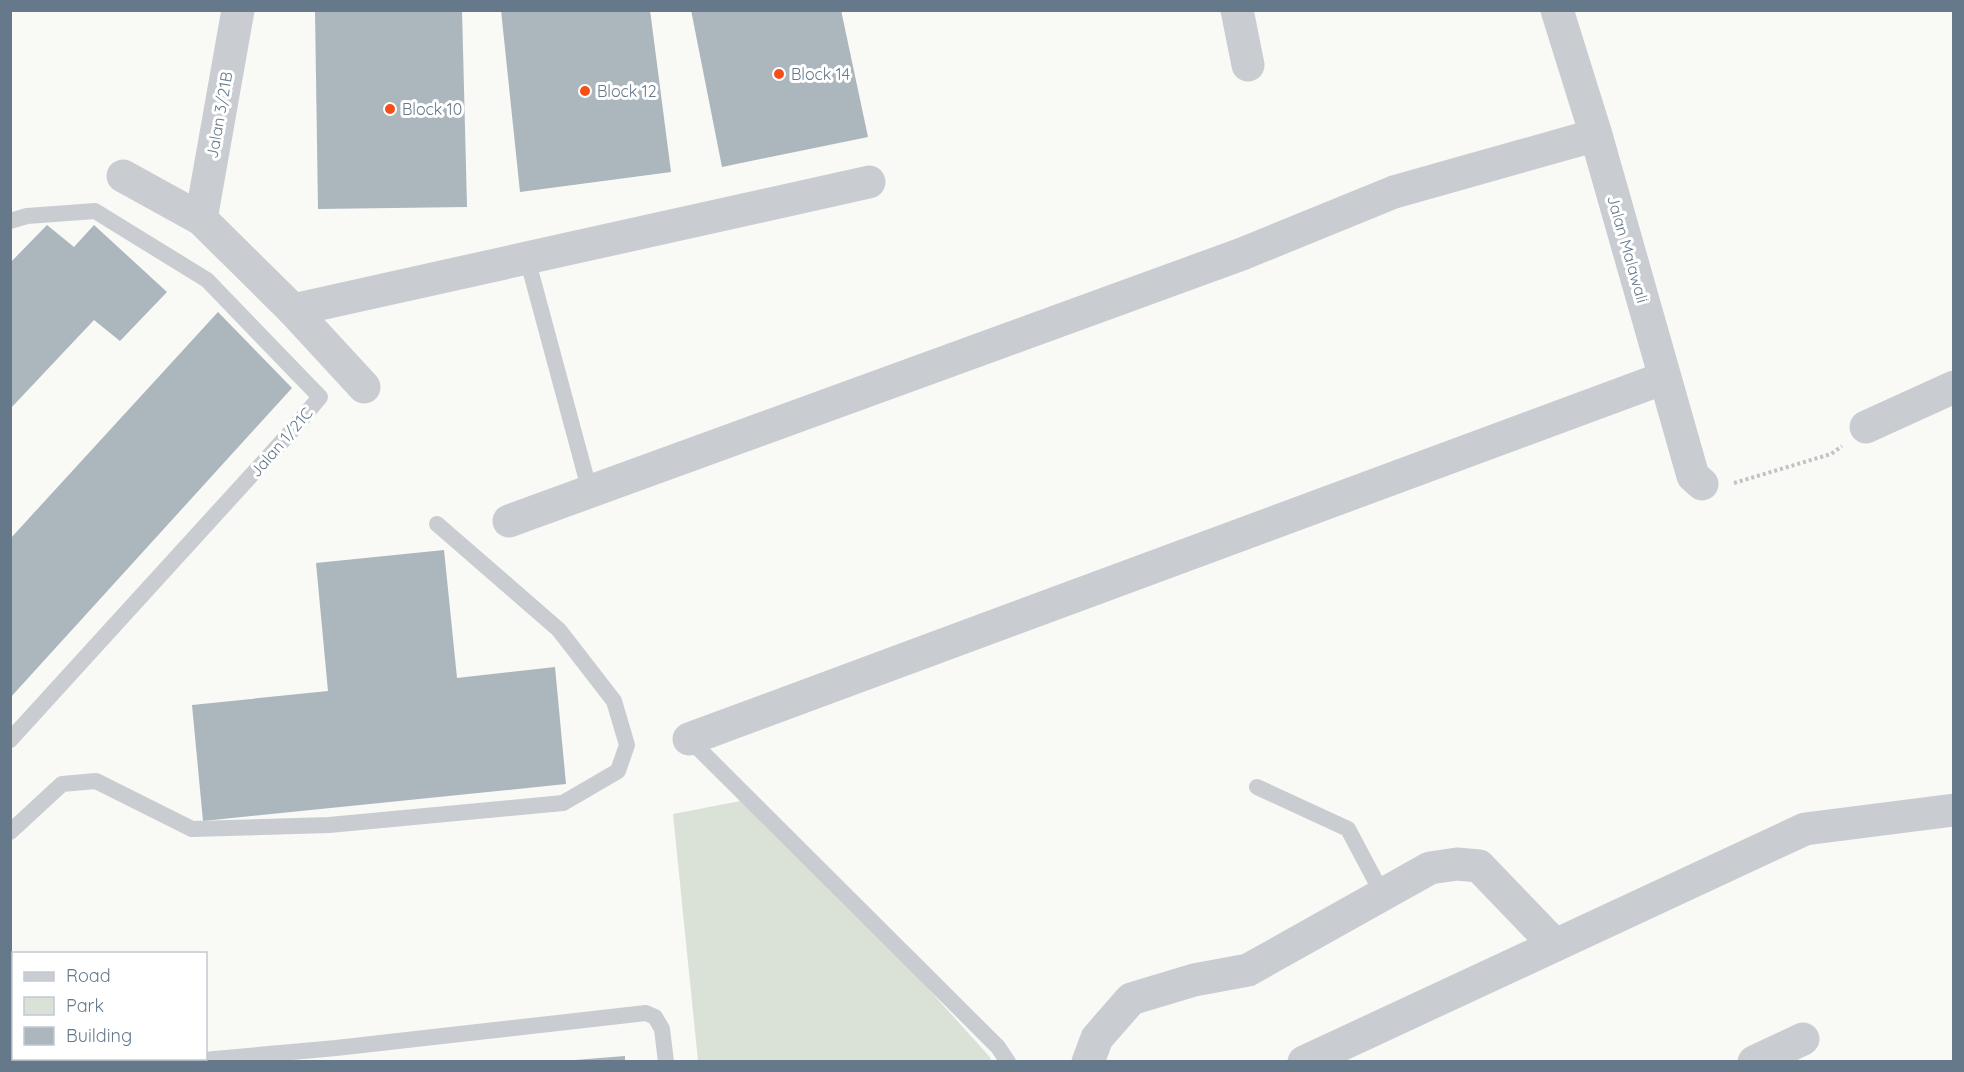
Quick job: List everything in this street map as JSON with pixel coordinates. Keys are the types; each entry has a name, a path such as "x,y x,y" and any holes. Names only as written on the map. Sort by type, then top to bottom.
{"street":[{"name":"Jalan 3/21B","path":"201,219 238,10"},
{"path":"1237,10 1248,65"},
{"name":"Jalan Malawali","path":"1557,10 1596,135 1693,476 1702,484"},
{"path":"509,521 1242,254 1394,192 1596,135"},
{"path":"123,177 201,219 293,310 364,387"},
{"path":"293,310 869,182"},
{"path":"689,739 1664,378"},
{"path":"1866,427 1953,387"},
{"path":"1304,1062 1805,829 1953,810"},
{"path":"1088,1062 1097,1038 1131,999 1194,980 1248,970 1430,868 1457,864 1479,866 1556,945"},
{"path":"1754,1062 1803,1039"}],"lane":[{"name":"Jalan 1/21C","path":"10,221 27,216 95,211 207,280 320,397 10,740"},
{"path":"527,258 590,492"},
{"path":"10,832 62,784 96,781 192,829 329,825 564,803 618,771 627,745 614,701 559,630 437,524"},
{"path":"689,739 990,1038 1008,1062"},
{"path":"1257,787 1348,829 1383,895"},
{"path":"181,1062 337,1055 646,1013 656,1017 662,1029 666,1062"}],"path":[{"path":"1702,484 1732,484 1831,454 1866,427"}],"green space":[{"path":"756,798 992,1061 698,1061 673,814"}],"building":[{"name":"Block 10","path":"315,10 462,10 467,207 318,209"},
{"name":"Block 12","path":"501,10 650,10 671,172 520,192"},
{"name":"Block 14","path":"691,10 841,10 868,137 722,167"},
{"path":"47,225 74,247 94,225 167,292 120,341 94,320 10,409 10,263"},
{"path":"218,312 292,388 10,698 10,539"},
{"path":"444,550 457,678 555,667 566,784 203,821 192,705 328,691 316,563"},
{"path":"625,1056 625,1062 575,1062 575,1060"}],"place":[{"name":"Block 14","path":"779,74"},
{"name":"Block 12","path":"585,91"},
{"name":"Block 10","path":"390,109"}]}
